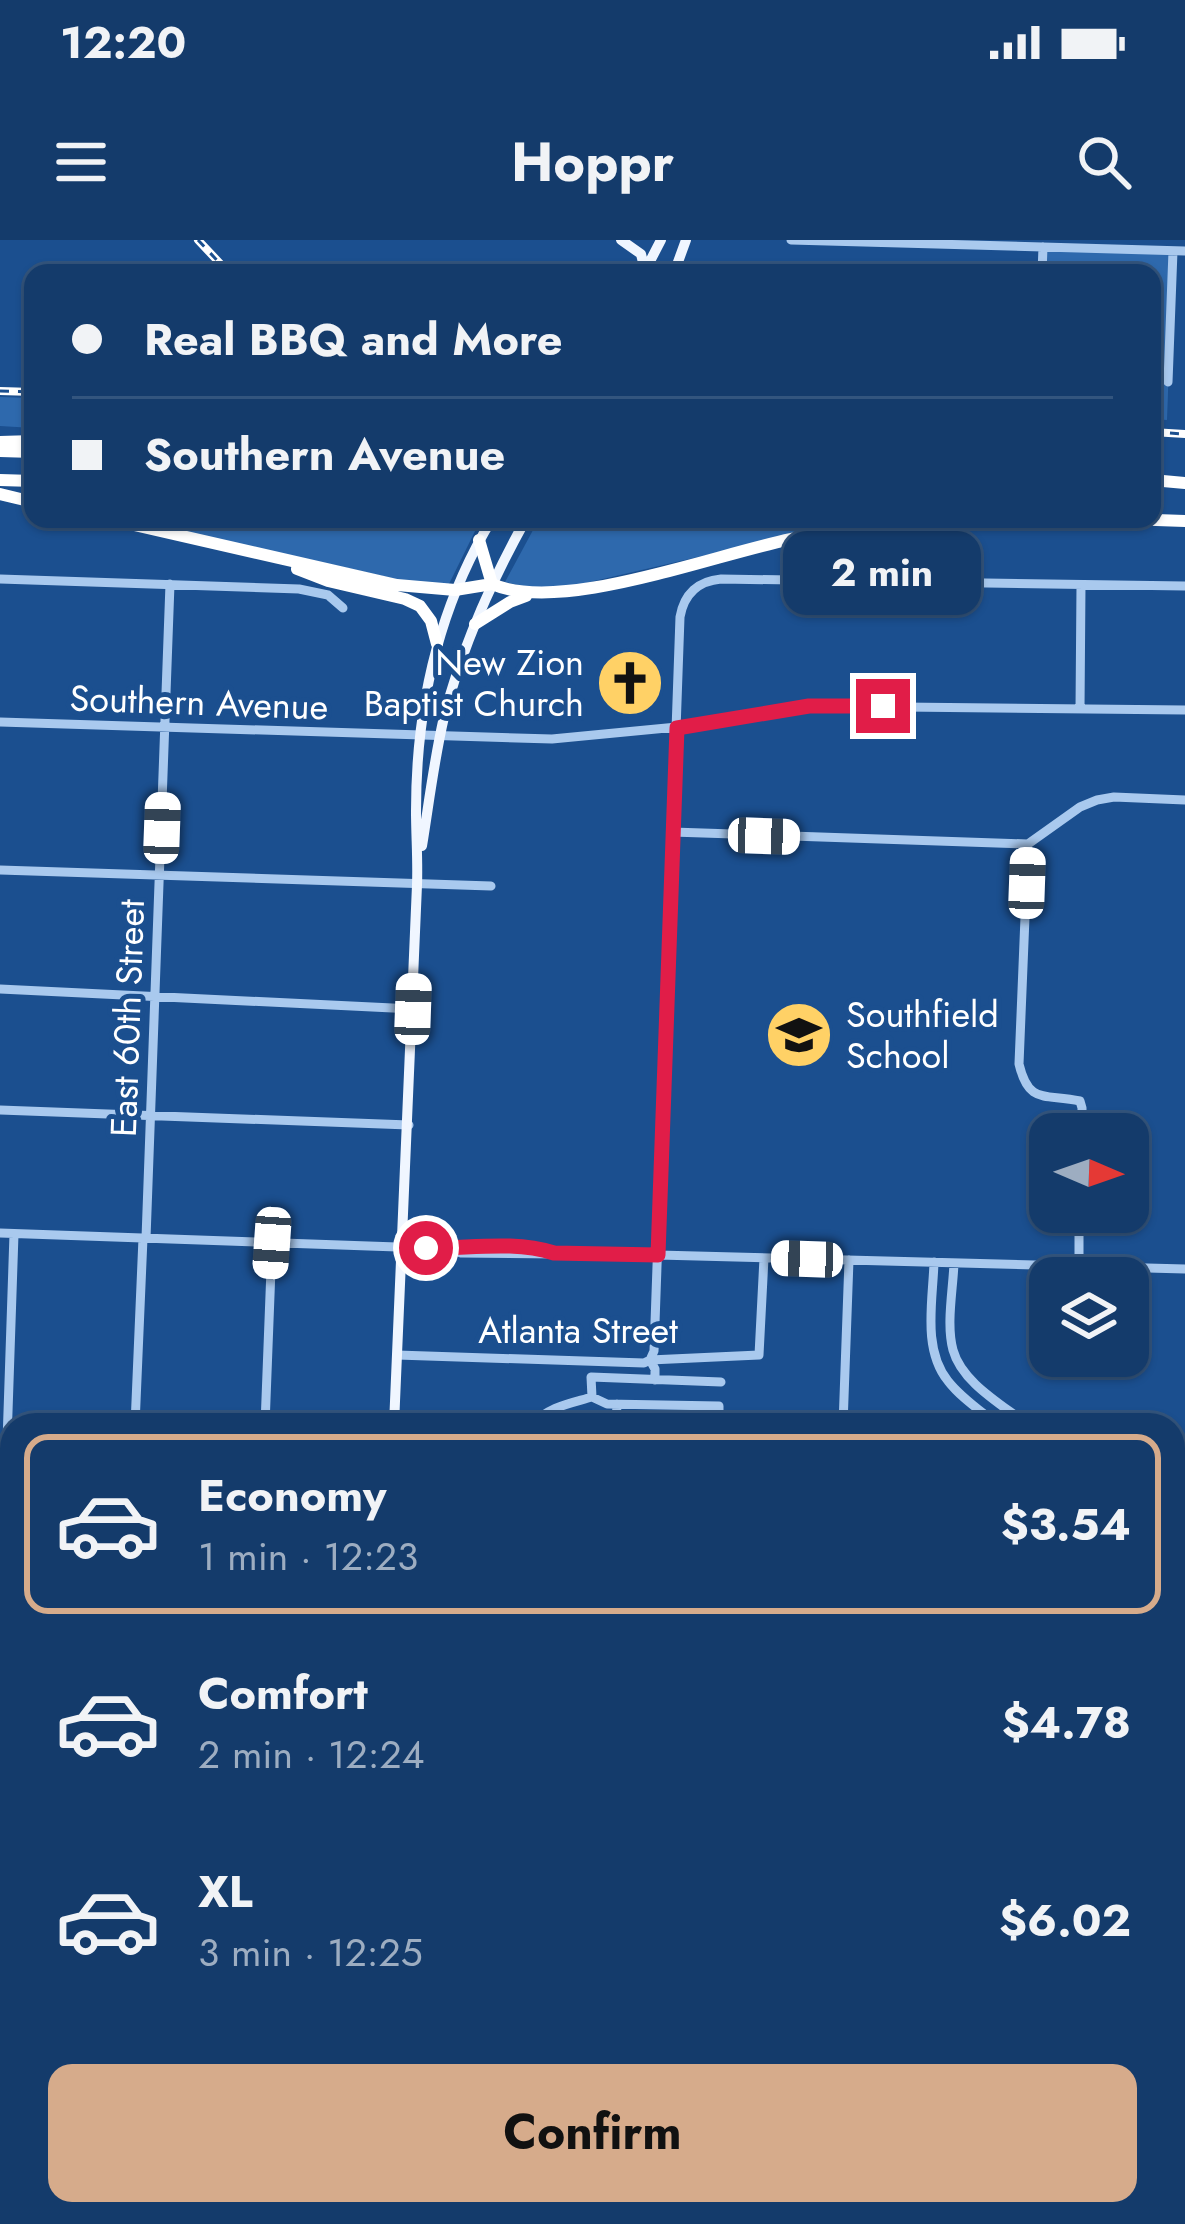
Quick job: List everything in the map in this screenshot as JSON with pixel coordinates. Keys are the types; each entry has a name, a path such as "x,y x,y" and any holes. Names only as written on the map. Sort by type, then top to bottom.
{"highway":[{"path":"148,528 397,585 455,590 492,584 532,594 591,588 806,536 864,528"},
{"path":"479,540 492,584"},
{"path":"257,553 328,581 405,598 426,613 437,644"},
{"path":"475,624 532,594"}],"main road":[{"path":"621,240 644,258 644,264"},
{"path":"395,1413 409,1125 419,735 437,644 455,590 486,528"},
{"path":"417,879 440,736 464,651 521,528"}],"street":[{"path":"791,240 1173,248 1168,382"},
{"path":"0,579 298,589 328,595 343,608"},
{"path":"655,1379 650,1360 658,1255 680,617 687,597 698,586 721,579 1185,586"},
{"name":"East 60th Street","path":"136,1413 157,995 170,584"},
{"path":"1080,709 1081,585"},
{"name":"Southern Avenue","path":"0,722 552,740 677,728 809,706 1185,710"},
{"path":"673,832 1028,844 1096,800 1185,800"},
{"path":"1028,844 1019,1064 1031,1092 1080,1102 1081,1113"},
{"path":"0,870 417,879 490,886"},
{"path":"0,989 413,1009"},
{"path":"0,1110 409,1125"},
{"path":"0,1233 1029,1265"},
{"path":"8,1413 14,1234"},
{"path":"265,1413 272,1243"},
{"name":"Atlanta Street","path":"397,1354 644,1363 759,1354 764,1258"},
{"path":"843,1413 849,1261"},
{"path":"934,1262 932,1339 938,1366 956,1390 984,1413"},
{"path":"953,1263 951,1333 958,1361 974,1382 1013,1413"},
{"path":"1149,1268 1185,1269"},
{"path":"592,1397 591,1377 721,1382"},
{"path":"544,1413 568,1401 592,1397 616,1405 719,1406 719,1413"},
{"path":"616,1405 616,1413"}],"shaded area":[{"path":"1043,247 1173,251 1167,420 1161,420 1161,264 1042,264"},
{"path":"0,397 24,398 24,427 0,426"},
{"path":"169,528 477,528 448,586 414,583"},
{"path":"534,528 824,528 568,587 537,589 505,582"}],"railway":[{"path":"198,240 221,264"},
{"path":"0,391 24,392"},
{"path":"1161,433 1185,434"}],"place":[{"name":"New Zion Baptist Church","path":"630,683"},
{"name":"Southfield School","path":"799,1035"}],"route":[{"path":"426,1248 473,1245 554,1253 658,1255 677,728 809,706 883,706"}]}
